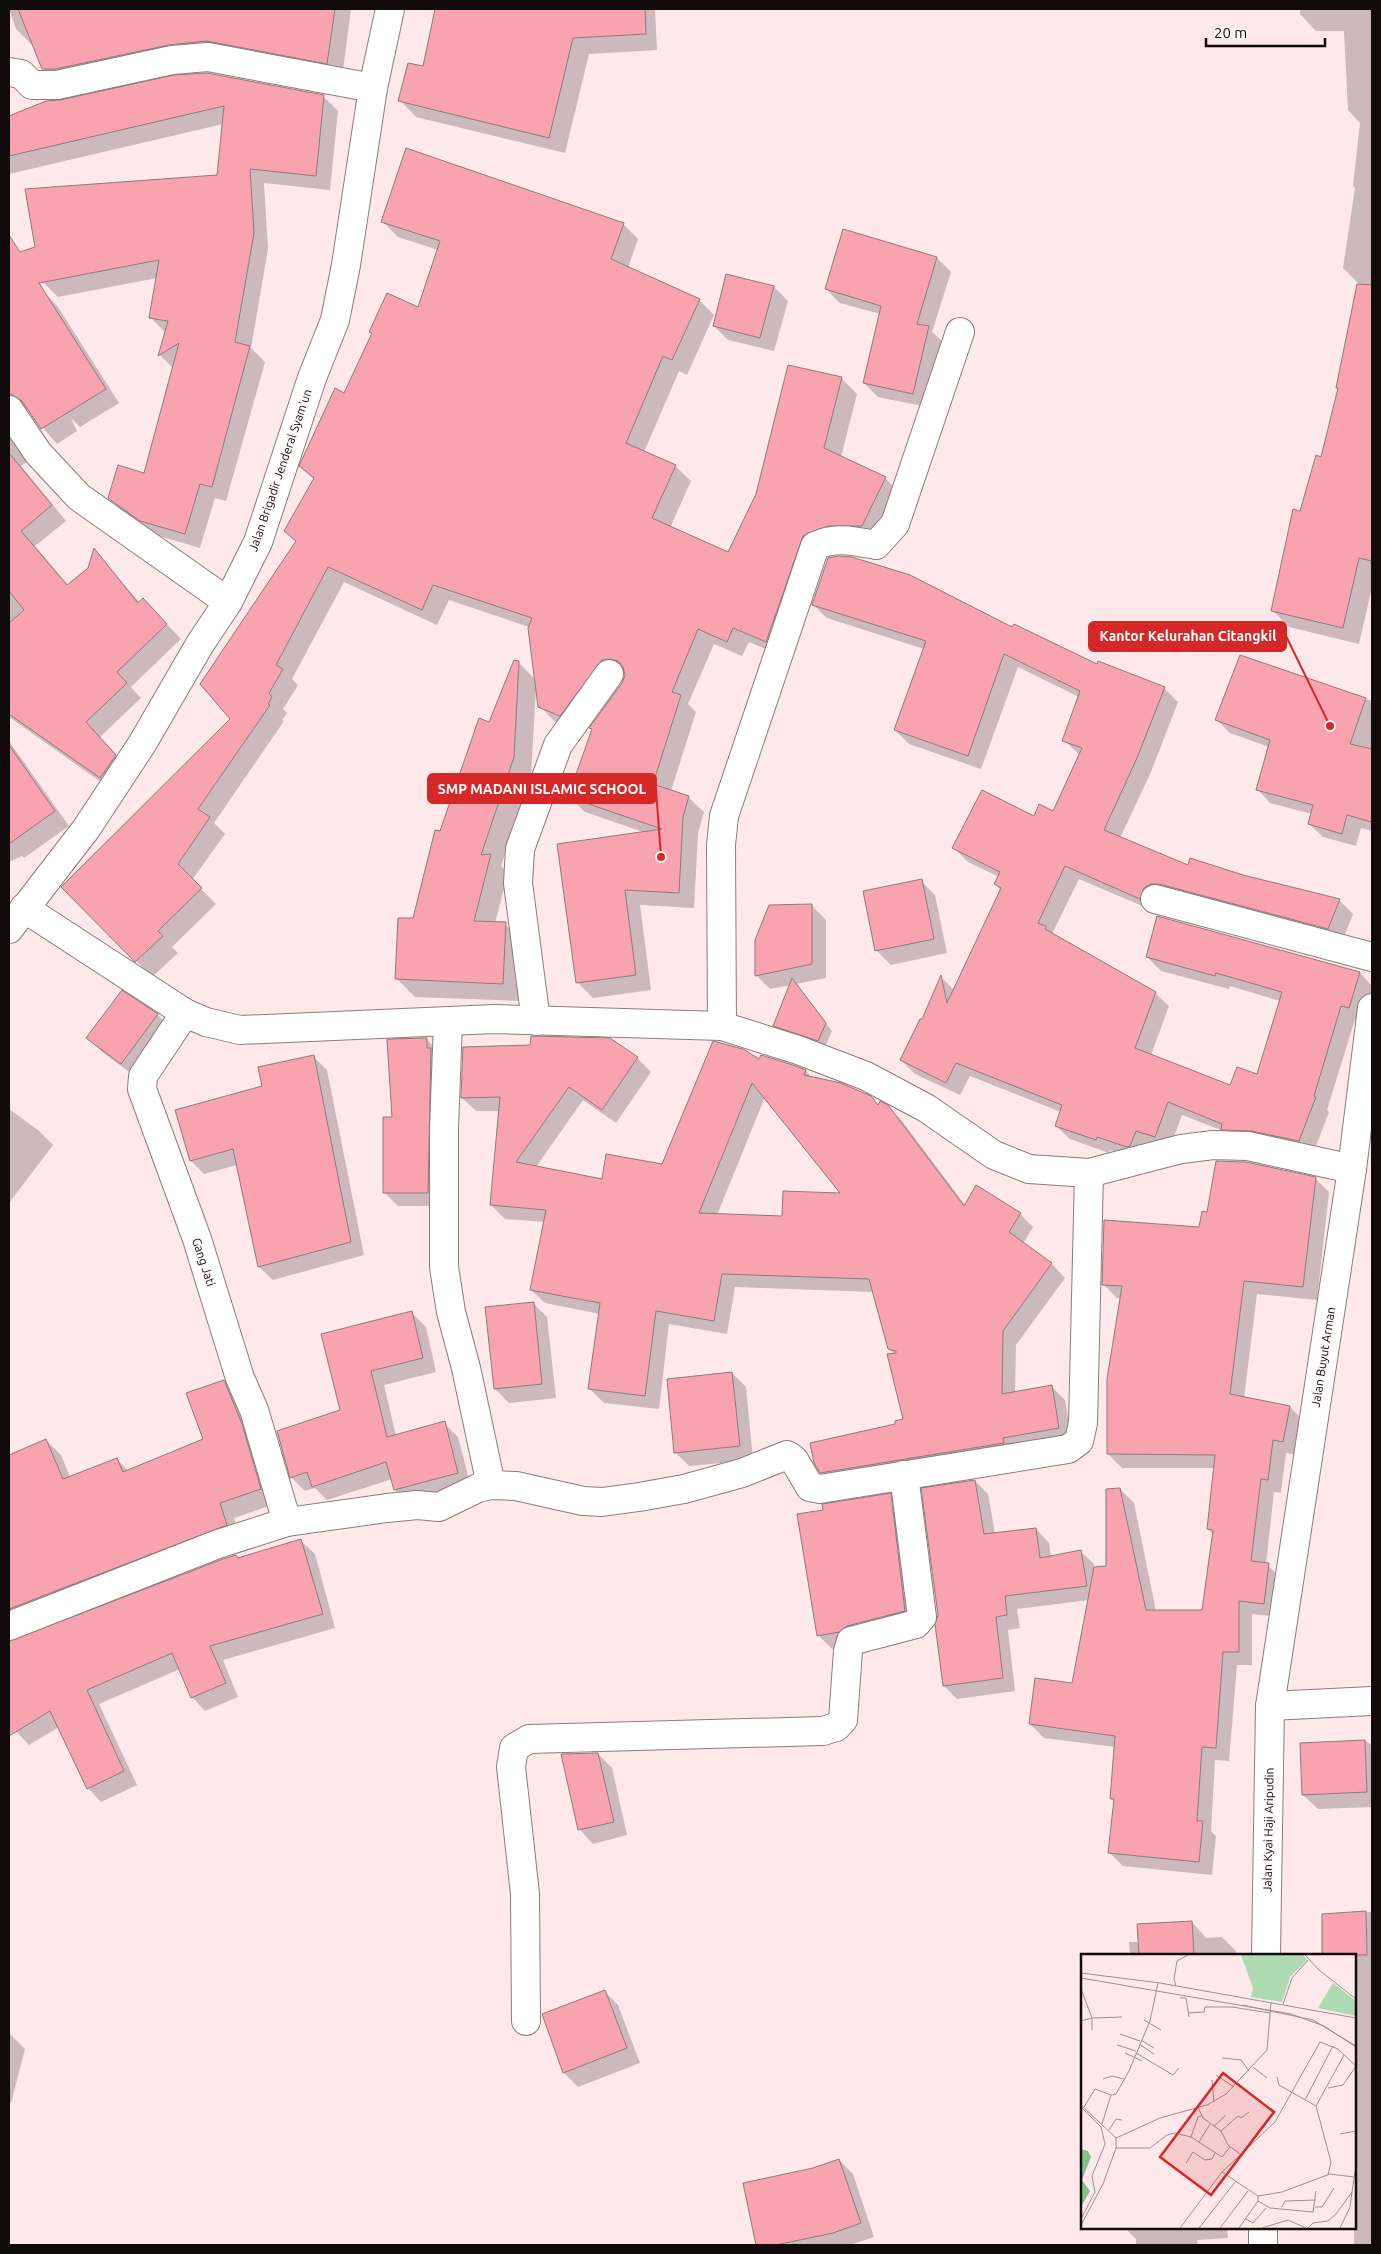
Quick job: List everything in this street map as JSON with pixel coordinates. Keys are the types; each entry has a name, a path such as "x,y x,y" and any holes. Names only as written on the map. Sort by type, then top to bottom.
{"street":[{"name":"Jalan Brigadir Jenderal Syam'un","path":"16,918 86,829 142,744 200,644 228,602 258,542 312,378 335,320 348,256 373,88 390,9"},
{"path":"9,72 21,74 32,85 57,84 172,60 208,57 373,88"},
{"path":"722,1026 721,845 724,816 815,546 826,540 847,540 876,545 896,524 960,332"},
{"path":"9,410 38,453 79,498 228,602"},
{"path":"536,1020 518,884 520,849 558,745 609,674"},
{"path":"1155,899 1372,957"},
{"path":"16,918 185,1013 206,1022 240,1030 494,1019 722,1026 798,1050 866,1076 926,1108 994,1155 1029,1169 1089,1173 1181,1149 1214,1145 1248,1146 1352,1169"},
{"name":"Jalan Buyut Arman","path":"1270,1706 1352,1169 1372,1008"},
{"name":"Gang Jati","path":"185,1013 143,1076 142,1089 197,1239 240,1378 254,1410 287,1522"},
{"path":"448,1022 444,1128 444,1267 451,1312 466,1368 491,1485"},
{"path":"9,1626 218,1544 287,1522 417,1505 439,1507 478,1488 491,1485 516,1486 562,1498 602,1502 684,1490 764,1466 783,1455 790,1456 794,1460 807,1483 813,1488 820,1489 1068,1449 1079,1441 1083,1423 1089,1173"},
{"path":"526,2021 525,1894 511,1767 514,1748 519,1743 529,1739 823,1731 836,1727 844,1717 848,1651 851,1641 916,1624 922,1617 904,1475"},
{"path":"1270,1706 1372,1701"},
{"name":"Jalan Kyai Haji Aripudin","path":"1266,1954 1270,1706"},
{"path":"1263,2229 1263,2245"}],"building":[{"path":"18,9 335,9 327,64 207,41 169,45 55,69 42,69"},
{"path":"435,9 645,9 646,34 573,38 549,138 398,101 408,63 423,66"},
{"path":"207,73 324,95 316,176 250,169 254,233 235,342 250,346 212,487 200,484 185,534 140,521 108,498 118,465 144,473 179,343 158,356 168,321 149,318 159,260 39,283 106,389 41,429 22,401 9,393 9,235 20,252 35,247 25,189 217,175 224,106 9,156 9,116 46,101 60,100 174,75"},
{"path":"406,148 624,223 611,259 700,299 672,360 663,356 626,443 676,465 652,518 728,552 756,494 788,365 842,377 824,448 886,477 862,526 828,526 803,536 766,642 733,628 727,642 698,629 672,692 681,695 653,784 689,796 683,817 679,893 625,890 636,975 576,983 557,844 662,829 568,797 592,729 589,728 622,683 625,675 623,667 618,661 611,659 602,660 560,716 538,707 528,628 532,618 433,585 422,610 328,567 276,665 283,669 269,693 272,697 268,704 270,705 198,809 210,817 178,864 202,888 158,931 163,936 135,962 61,887 230,719 200,684 296,541 284,531 314,478 299,466 335,388 344,393 372,333 369,332 387,293 418,307 440,241 381,222"},
{"path":"843,229 937,257 917,324 929,326 913,394 863,383 881,306 825,289"},
{"path":"726,274 774,286 760,338 713,326"},
{"path":"1357,284 1372,285 1372,561 1359,558 1343,628 1271,611 1293,509 1300,511 1316,455 1321,457 1338,388 1336,388"},
{"path":"9,453 52,505 21,531 67,585 88,568 94,548 138,603 143,598 167,624 117,672 127,683 86,722 116,755 100,778 9,714 9,623 24,610 9,591"},
{"path":"838,556 852,557 910,575 1012,627 1014,624 1097,664 1098,661 1165,687 1137,758 1104,830 1188,865 1190,858 1243,875 1340,899 1328,929 1159,884 1151,884 1144,888 1140,899 1065,866 1038,923 1046,926 1045,929 1156,992 1135,1048 1230,1085 1237,1067 1257,1074 1282,992 1216,973 1215,976 1146,957 1157,916 1360,972 1349,1008 1341,1006 1314,1096 1316,1097 1299,1141 1251,1131 1221,1130 1222,1124 1168,1102 1155,1137 1136,1131 1130,1146 1127,1147 1097,1137 1096,1140 1055,1126 1062,1105 956,1063 946,1083 900,1060 920,1019 922,1019 941,975 947,1003 1001,888 994,884 1000,872 952,848 982,790 1034,816 1039,804 1053,811 1082,748 1062,741 1080,691 1004,654 968,756 894,730 926,641 812,605 828,558"},
{"path":"1240,655 1366,698 1350,744 1372,749 1372,822 1347,815 1342,834 1308,824 1313,805 1256,790 1270,740 1215,720"},
{"path":"514,660 519,661 514,757 481,855 491,854 474,921 506,922 503,984 395,979 398,918 413,918 435,830 440,831 479,718 489,722"},
{"path":"9,745 55,811 9,844"},
{"path":"922,879 934,939 875,951 863,891"},
{"path":"812,904 812,964 755,976 755,940 769,905"},
{"path":"792,978 826,1023 818,1041 773,1026"},
{"path":"122,990 158,1014 121,1064 86,1038"},
{"path":"531,1036 610,1038 638,1057 602,1110 569,1087 516,1162 602,1179 606,1154 662,1164 713,1041 743,1049 759,1059 761,1055 793,1065 806,1070 804,1075 841,1083 871,1096 878,1105 880,1101 888,1105 964,1206 976,1185 1021,1213 1009,1232 1052,1263 1003,1331 1002,1394 1052,1385 1059,1428 1003,1438 1004,1443 820,1473 814,1463 810,1443 895,1424 895,1421 903,1419 887,1354 896,1353 896,1351 888,1349 869,1279 722,1274 714,1321 656,1311 645,1396 588,1389 600,1303 530,1290 546,1210 490,1205 500,1097 461,1098 463,1047 530,1045","holes":["752,1083 840,1193 783,1191 782,1216 699,1213"]},
{"path":"427,1038 427,1048 431,1048 428,1193 383,1193 383,1117 392,1117 387,1039"},
{"path":"314,1055 351,1242 258,1267 233,1149 190,1161 175,1110 262,1086 258,1067"},
{"path":"1216,1161 1246,1162 1316,1177 1303,1287 1244,1281 1230,1394 1290,1406 1283,1442 1273,1440 1268,1480 1261,1479 1251,1561 1269,1563 1264,1604 1239,1601 1239,1652 1223,1652 1216,1748 1202,1747 1197,1821 1203,1821 1199,1862 1108,1853 1114,1799 1110,1799 1115,1736 1029,1724 1035,1678 1072,1683 1094,1567 1106,1566 1106,1489 1120,1488 1146,1610 1202,1610 1213,1530 1207,1529 1215,1455 1107,1454 1107,1379 1122,1286 1102,1285 1104,1220 1199,1227 1202,1211 1207,1212"},
{"path":"534,1302 542,1384 494,1389 485,1307"},
{"path":"412,1311 423,1358 371,1371 387,1437 445,1421 458,1473 394,1490 386,1462 312,1487 307,1472 290,1478 277,1431 340,1410 321,1334"},
{"path":"732,1372 740,1446 674,1453 667,1379"},
{"path":"224,1380 242,1424 261,1489 220,1503 227,1525 9,1609 9,1455 46,1439 63,1479 117,1458 123,1472 203,1439 186,1393"},
{"path":"975,1480 984,1534 1036,1528 1040,1558 1081,1550 1087,1586 1005,1596 1007,1615 996,1617 1003,1678 943,1686 935,1624 938,1615 921,1488"},
{"path":"891,1493 905,1611 847,1626 839,1632 817,1636 797,1514 823,1510 822,1504"},
{"path":"301,1539 323,1614 210,1646 226,1683 191,1698 172,1653 87,1690 124,1771 87,1789 50,1711 9,1736 9,1641 223,1559 236,1555 238,1558"},
{"path":"1365,1740 1367,1792 1302,1795 1300,1743"},
{"path":"598,1753 614,1822 578,1830 561,1754"},
{"path":"1366,1911 1367,1955 1322,1954 1322,1914"},
{"path":"1192,1921 1194,1954 1139,1954 1137,1924"},
{"path":"605,1990 627,2048 563,2073 542,2014"},
{"path":"839,2159 861,2223 833,2233 776,2245 756,2245 743,2183 813,2168"}],"place":[{"name":"Kantor Kelurahan Citangkil","path":"1330,726"},
{"name":"SMP MADANI ISLAMIC SCHOOL","path":"661,857"}]}
